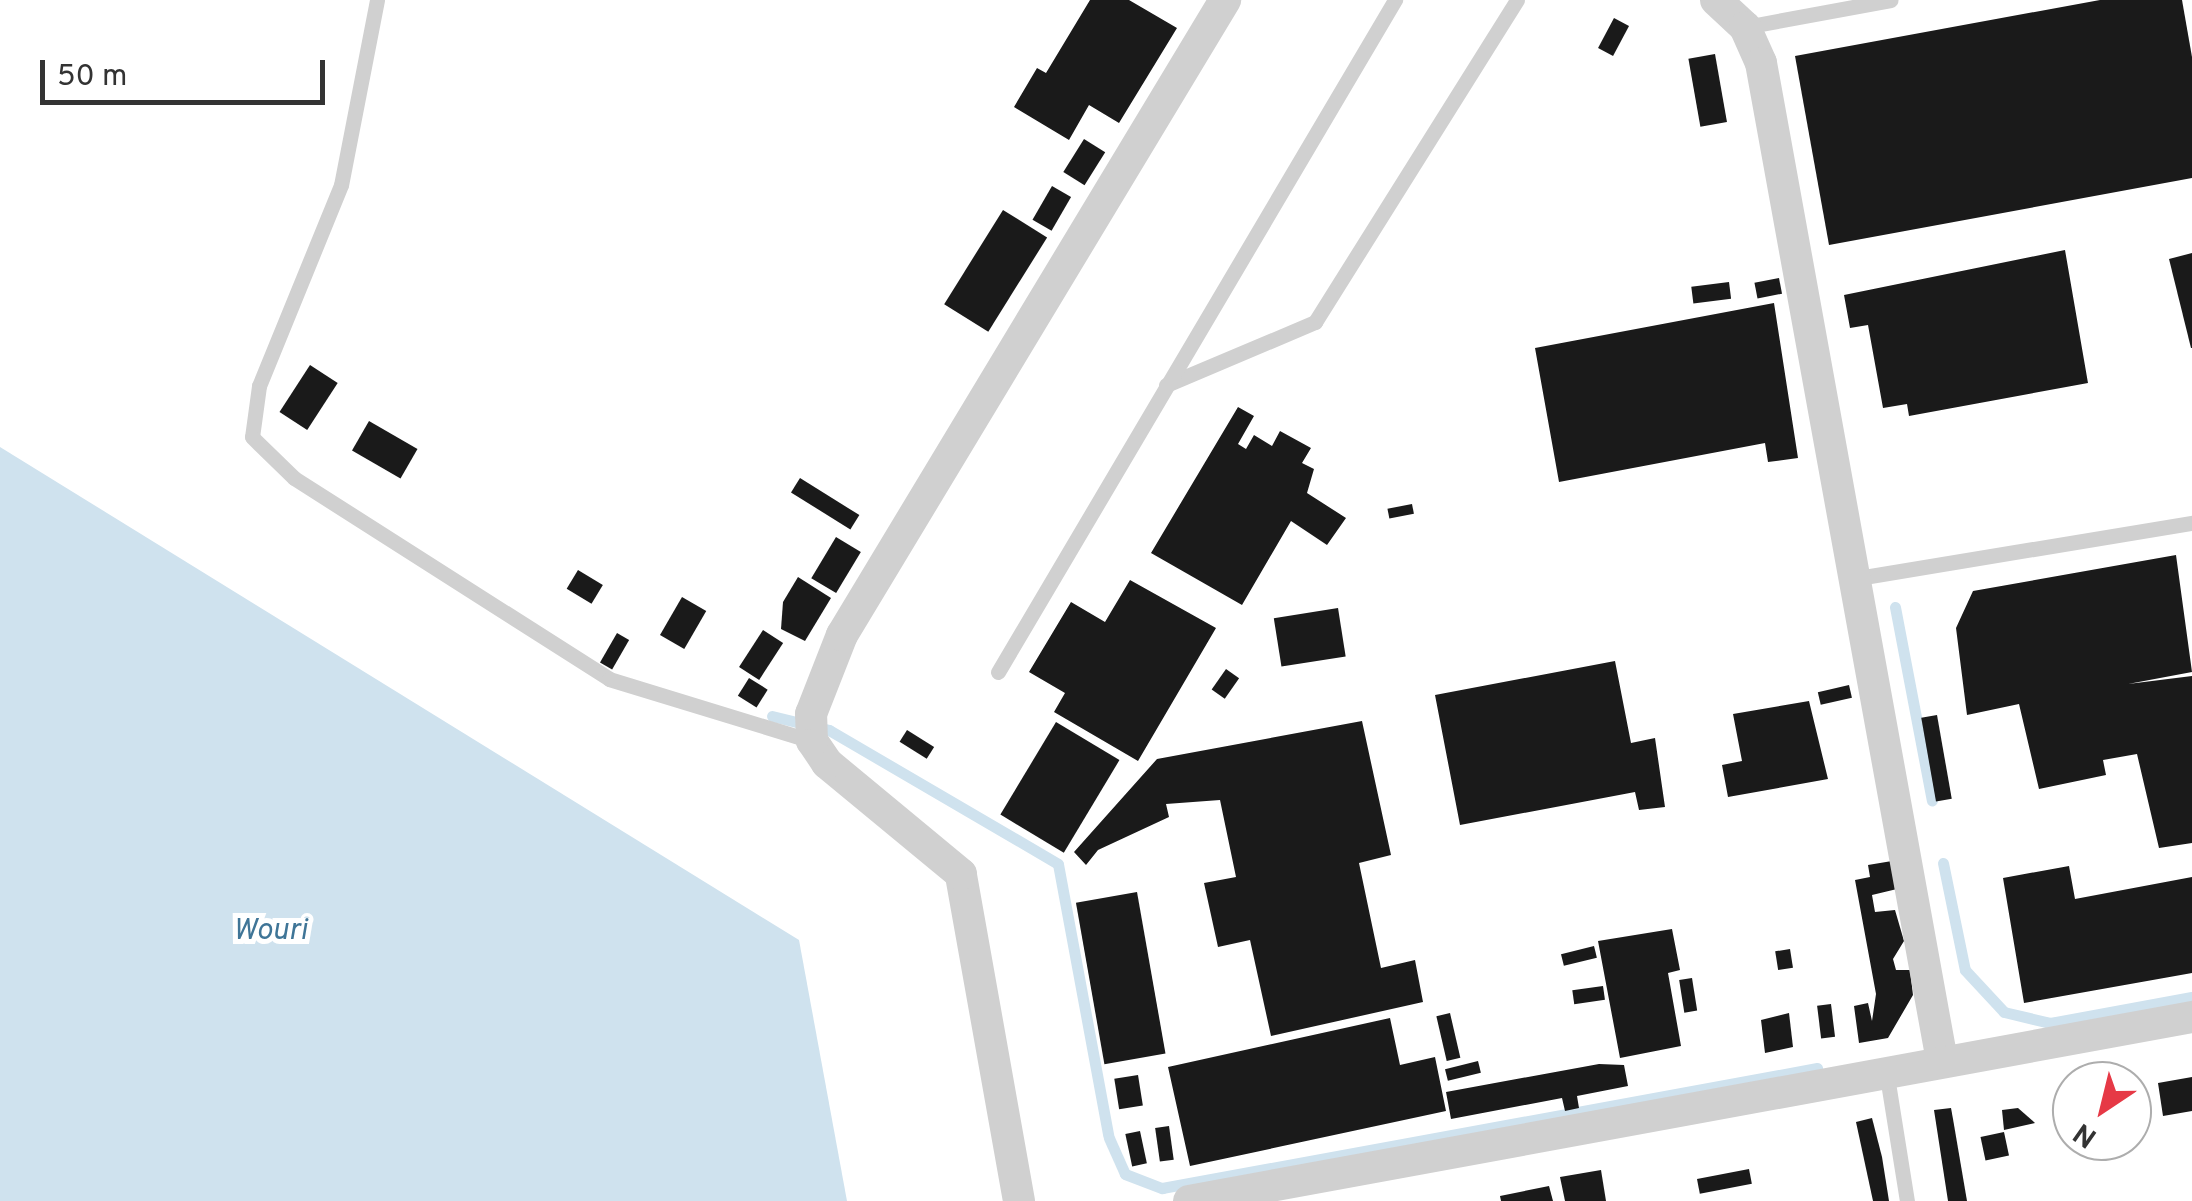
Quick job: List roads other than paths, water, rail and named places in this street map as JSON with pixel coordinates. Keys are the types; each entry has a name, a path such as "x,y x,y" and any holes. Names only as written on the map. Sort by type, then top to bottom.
{"street":[{"path":"1019,1201 961,874 827,763 812,741 811,714 842,635 1225,0"},
{"path":"1716,0 1746,26 1761,63 1858,578 1942,1061"},
{"path":"1189,1201 1886,1070 2192,1017"}],"lane":[{"path":"377,0 342,185 259,386 252,436 294,478 609,679 812,741"},
{"path":"998,672 1395,0"},
{"path":"1166,385 1315,322 1517,0"},
{"path":"1746,26 1890,0"},
{"path":"1858,578 2192,523"},
{"path":"1886,1070 1907,1201"}],"water":[{"name":"Wouri","path":"0,447 799,940 847,1201 0,1201"}],"waterway":[{"path":"1895,607 1932,801"},
{"path":"772,716 829,730 1058,864 1108,1135"},
{"path":"1943,863 1965,970 2004,1012 2050,1023 2192,997"},
{"path":"1109,1138 1125,1174 1162,1188 1817,1068"}]}
